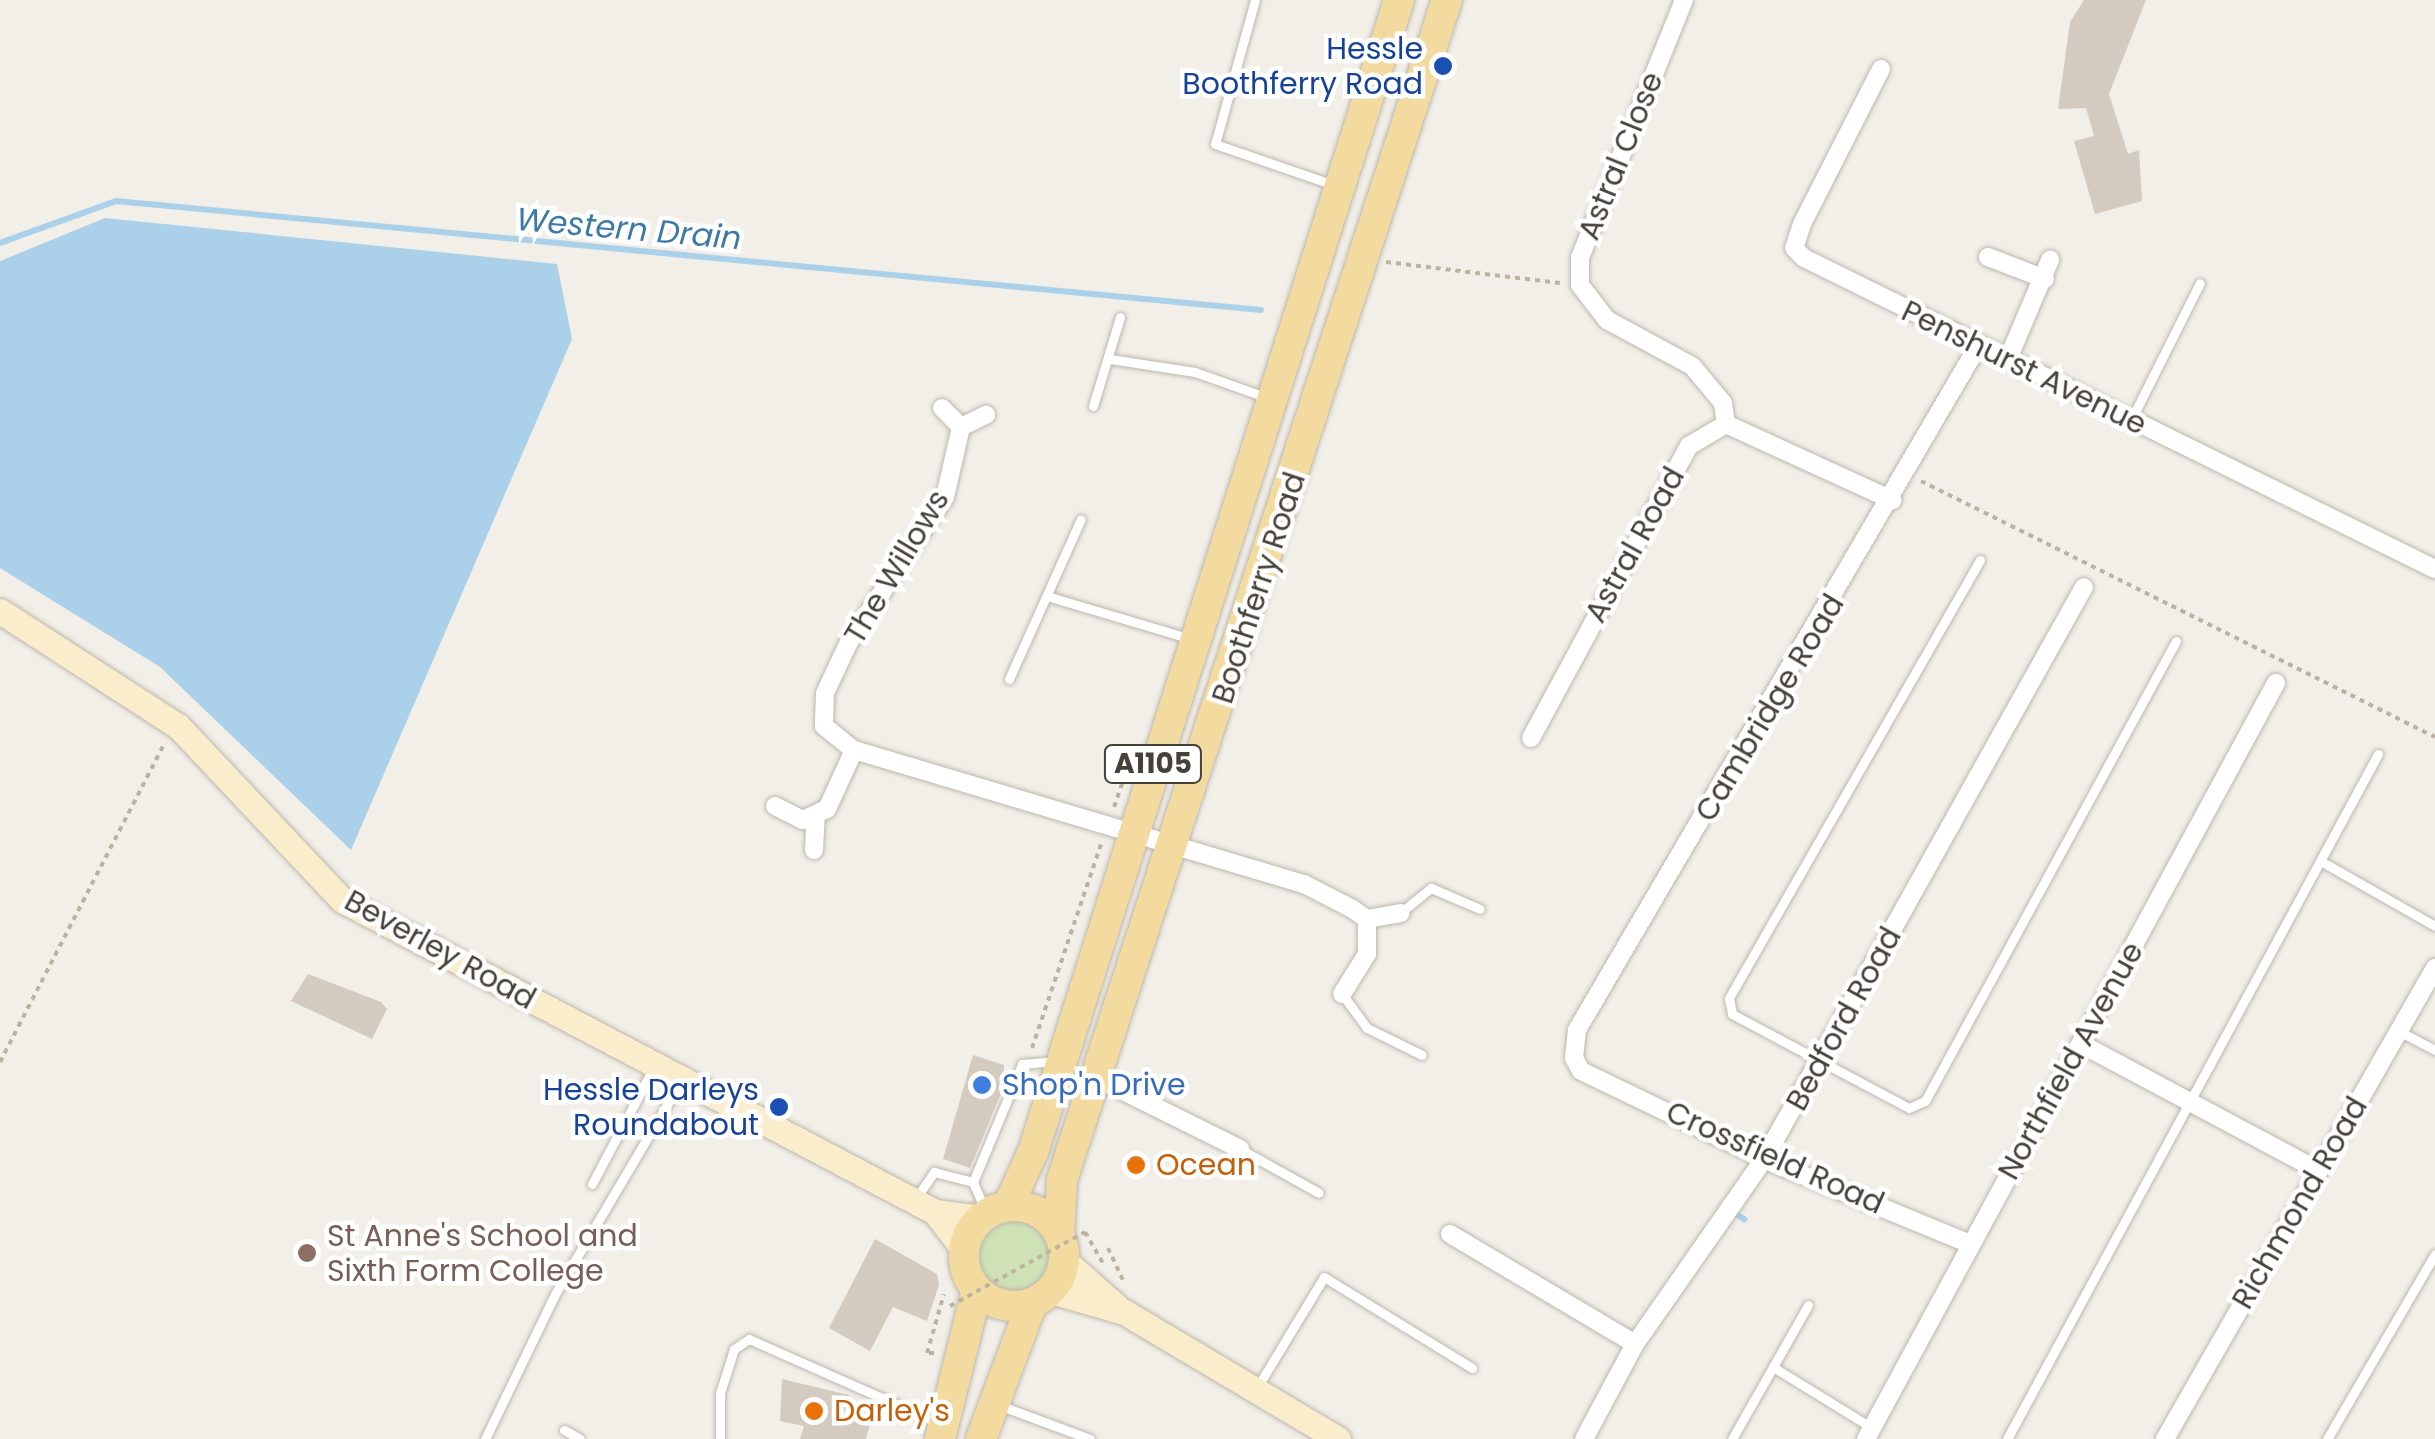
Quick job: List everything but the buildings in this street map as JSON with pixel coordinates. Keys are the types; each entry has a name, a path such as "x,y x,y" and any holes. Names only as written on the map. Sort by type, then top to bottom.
{"main road":[{"name":"Boothferry Road","path":"992,1212 1061,1061 1120,828 1194,639 1400,0"},
{"name":"Boothferry Road","path":"1070,1242 1062,1180 1176,852 1447,0"},
{"name":"Beverley Road","path":"0,611 178,726 342,900 925,1206 964,1250"},
{"name":"Beverley Road","path":"925,1206 992,1212"},
{"path":"942,1432 963,1294 964,1250 992,1212 1038,1211 1070,1242 1124,1312"},
{"path":"981,1439 992,1403 1070,1242"},
{"path":"963,1294 1002,1305 1042,1297 1124,1312 1338,1439"}],"street":[{"name":"Astral Close","path":"1580,284 1580,258 1684,0"},
{"name":"Penshurst Avenue","path":"1881,70 1794,248 1978,346 2435,569"},
{"path":"1988,257 2048,270 2008,359"},
{"path":"1580,284 1607,320 1692,366 1723,404 1726,424 1892,500"},
{"name":"Cambridge Road","path":"1581,1071 1576,1030 1907,475 1978,346"},
{"path":"942,408 961,428 986,415"},
{"name":"Astral Road","path":"1531,738 1681,460 1726,424"},
{"name":"The Willows","path":"854,750 824,726 825,693 876,593 945,497 961,428"},
{"name":"Bedford Road","path":"1584,1439 1634,1344 1764,1159 2084,588"},
{"name":"Northfield Avenue","path":"1869,1434 1970,1244 2085,1046 2276,683"},
{"path":"814,850 816,817 854,750 1120,828 1176,852 1304,884 1367,919 1400,914"},
{"path":"775,806 816,817"},
{"path":"1342,994 1367,954 1367,919"},
{"name":"Richmond Road","path":"2164,1439 2435,968"},
{"path":"2085,1046 2319,1171"},
{"name":"Crossfield Road","path":"1581,1071 1764,1159 1970,1244"},
{"path":"1097,1078 1240,1149"},
{"path":"1450,1234 1634,1344"}],"lane":[{"path":"1254,0 1215,144 1339,187"},
{"path":"2131,420 2200,283"},
{"path":"1093,406 1120,317"},
{"path":"1110,360 1195,372 1271,399"},
{"path":"1009,679 1081,518"},
{"path":"1980,560 1729,998 1732,1014 1922,1107 2176,641"},
{"path":"1047,596 1194,639"},
{"path":"2008,1439 2193,1107 2324,864 2378,754"},
{"path":"2324,864 2435,926"},
{"path":"1400,914 1431,888 1480,908"},
{"path":"1342,994 1367,1028 1422,1054"},
{"path":"2399,1031 2435,1050"},
{"path":"973,1182 1027,1064 1061,1061"},
{"path":"592,1184 656,1063"},
{"path":"485,1439 555,1294 684,1077"},
{"path":"1240,1149 1319,1194"},
{"path":"925,1206 934,1172 973,1182 992,1212"},
{"path":"2326,1439 2435,1254"},
{"path":"1256,1388 1324,1277 1472,1368"},
{"path":"1732,1439 1808,1305"},
{"path":"720,1439 720,1393 734,1349 748,1339 942,1432"},
{"path":"1773,1368 1869,1434"},
{"path":"992,1403 1090,1439"},
{"path":"564,1430 580,1439"}],"path":[{"path":"1377,261 1580,284"},
{"path":"1907,475 2435,737"},
{"path":"0,1062 150,762 178,726"},
{"path":"1027,1064 1120,828 1126,771"},
{"path":"944,1294 933,1357 950,1306 1070,1242 1116,1284 1127,1281 1108,1248"},
{"path":"943,1365 948,1346"}],"green space":[{"path":"1015,1221 1040,1232 1051,1257 1040,1282 1015,1293 990,1282 979,1257 990,1232"}],"water":[{"path":"105,218 557,264 572,339 351,850 160,667 0,568 0,261"}],"waterway":[{"name":"Western Drain","path":"0,243 116,201 1261,310"},
{"path":"1730,1210 1744,1219"}],"place":[{"name":"Hessle Boothferry Road","path":"1443,66"},
{"name":"Shop'n Drive","path":"982,1085"},
{"name":"Hessle Darleys Roundabout","path":"779,1107"},
{"name":"Ocean","path":"1136,1165"},
{"name":"St Anne's School and Sixth Form College","path":"307,1253"},
{"name":"Darley's","path":"814,1411"}]}
